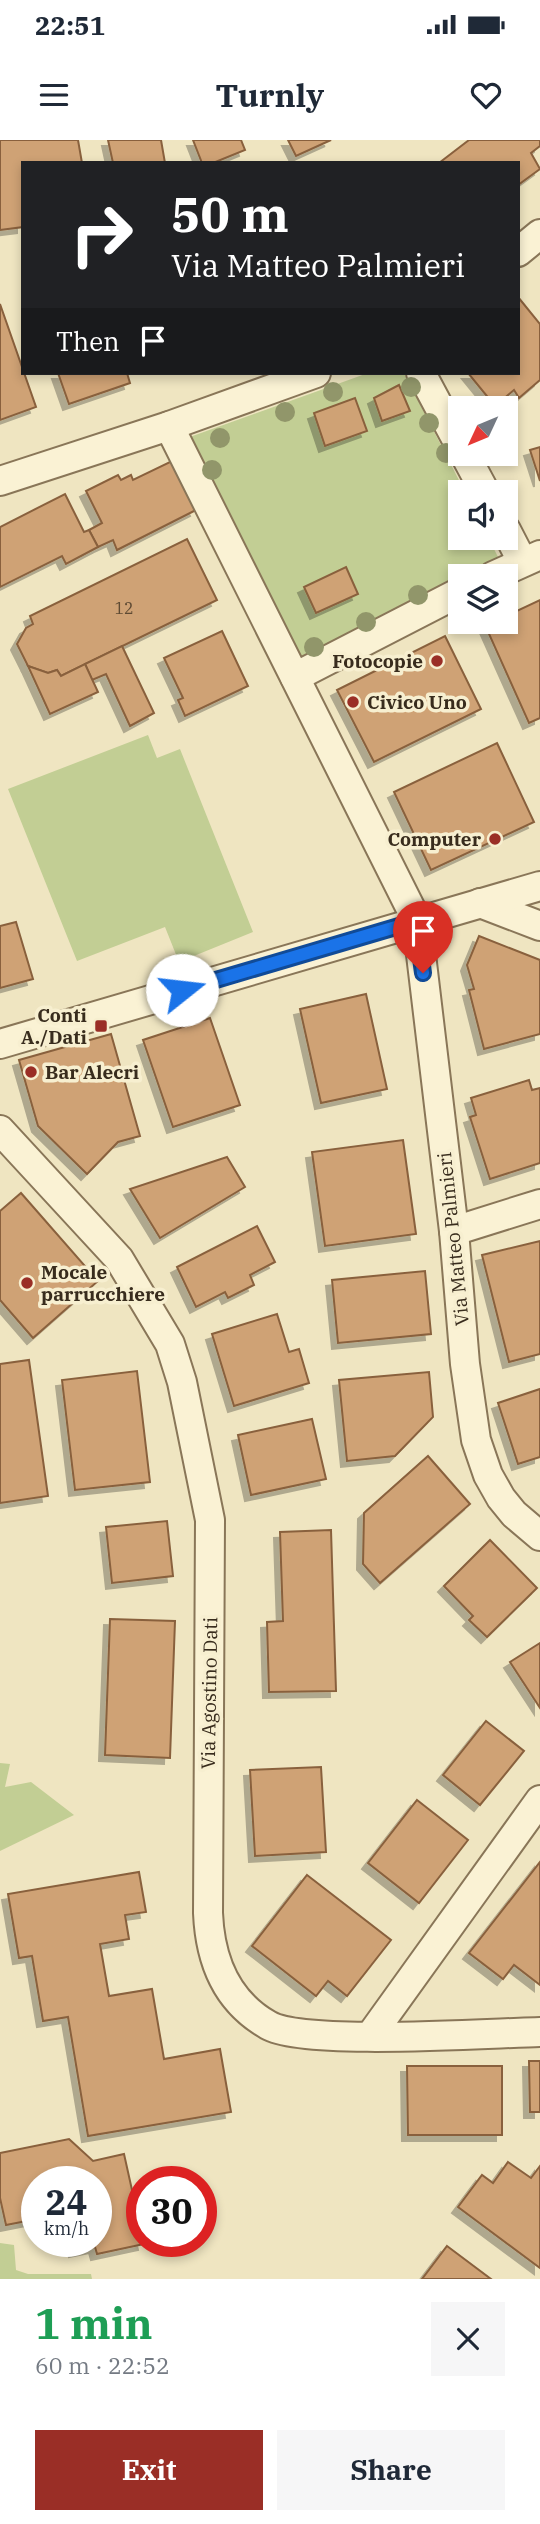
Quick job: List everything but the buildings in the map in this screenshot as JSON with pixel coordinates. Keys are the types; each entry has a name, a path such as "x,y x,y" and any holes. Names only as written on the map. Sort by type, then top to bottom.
{"street":[{"path":"520,250 540,234"},
{"path":"0,481 169,426 310,375"},
{"path":"422,375 448,424"},
{"name":"Via Matteo Palmieri","path":"169,426 416,921 454,1231 465,1364 476,1440 488,1475 501,1498 514,1514 540,1535"},
{"path":"518,543 531,558"},
{"path":"295,677 448,598"},
{"path":"0,1044 540,886"},
{"path":"480,903 540,926"},
{"name":"Via Agostino Dati","path":"0,1130 119,1259 170,1344 182,1382 210,1520 208,1913 211,1943 218,1971 241,2003 276,2029 298,2034 540,2032"},
{"path":"454,1231 540,1204"},
{"path":"371,2035 540,1800"}],"green space":[{"path":"362,375 405,375 448,459 448,466 452,466 459,480 448,480 448,550 494,550 500,561 494,564 448,564 448,587 302,659 187,438"},
{"path":"148,735 157,758 180,749 253,932 179,962 165,927 77,961 8,789"},
{"path":"0,1763 10,1764 5,1787 31,1782 74,1815 0,1851"},
{"path":"0,2243 14,2245 16,2270 28,2274 91,2274 92,2279 0,2279"}],"place":[{"name":"Fotocopie","path":"437,661"},
{"name":"Civico Uno","path":"353,702"},
{"name":"Computer","path":"495,839"},
{"name":"Conti A./Dati","path":"101,1026"},
{"name":"Bar Alecri","path":"31,1072"},
{"name":"Mocale parrucchiere","path":"27,1283"}],"route":[{"path":"182,990 416,921 423,973"}]}
